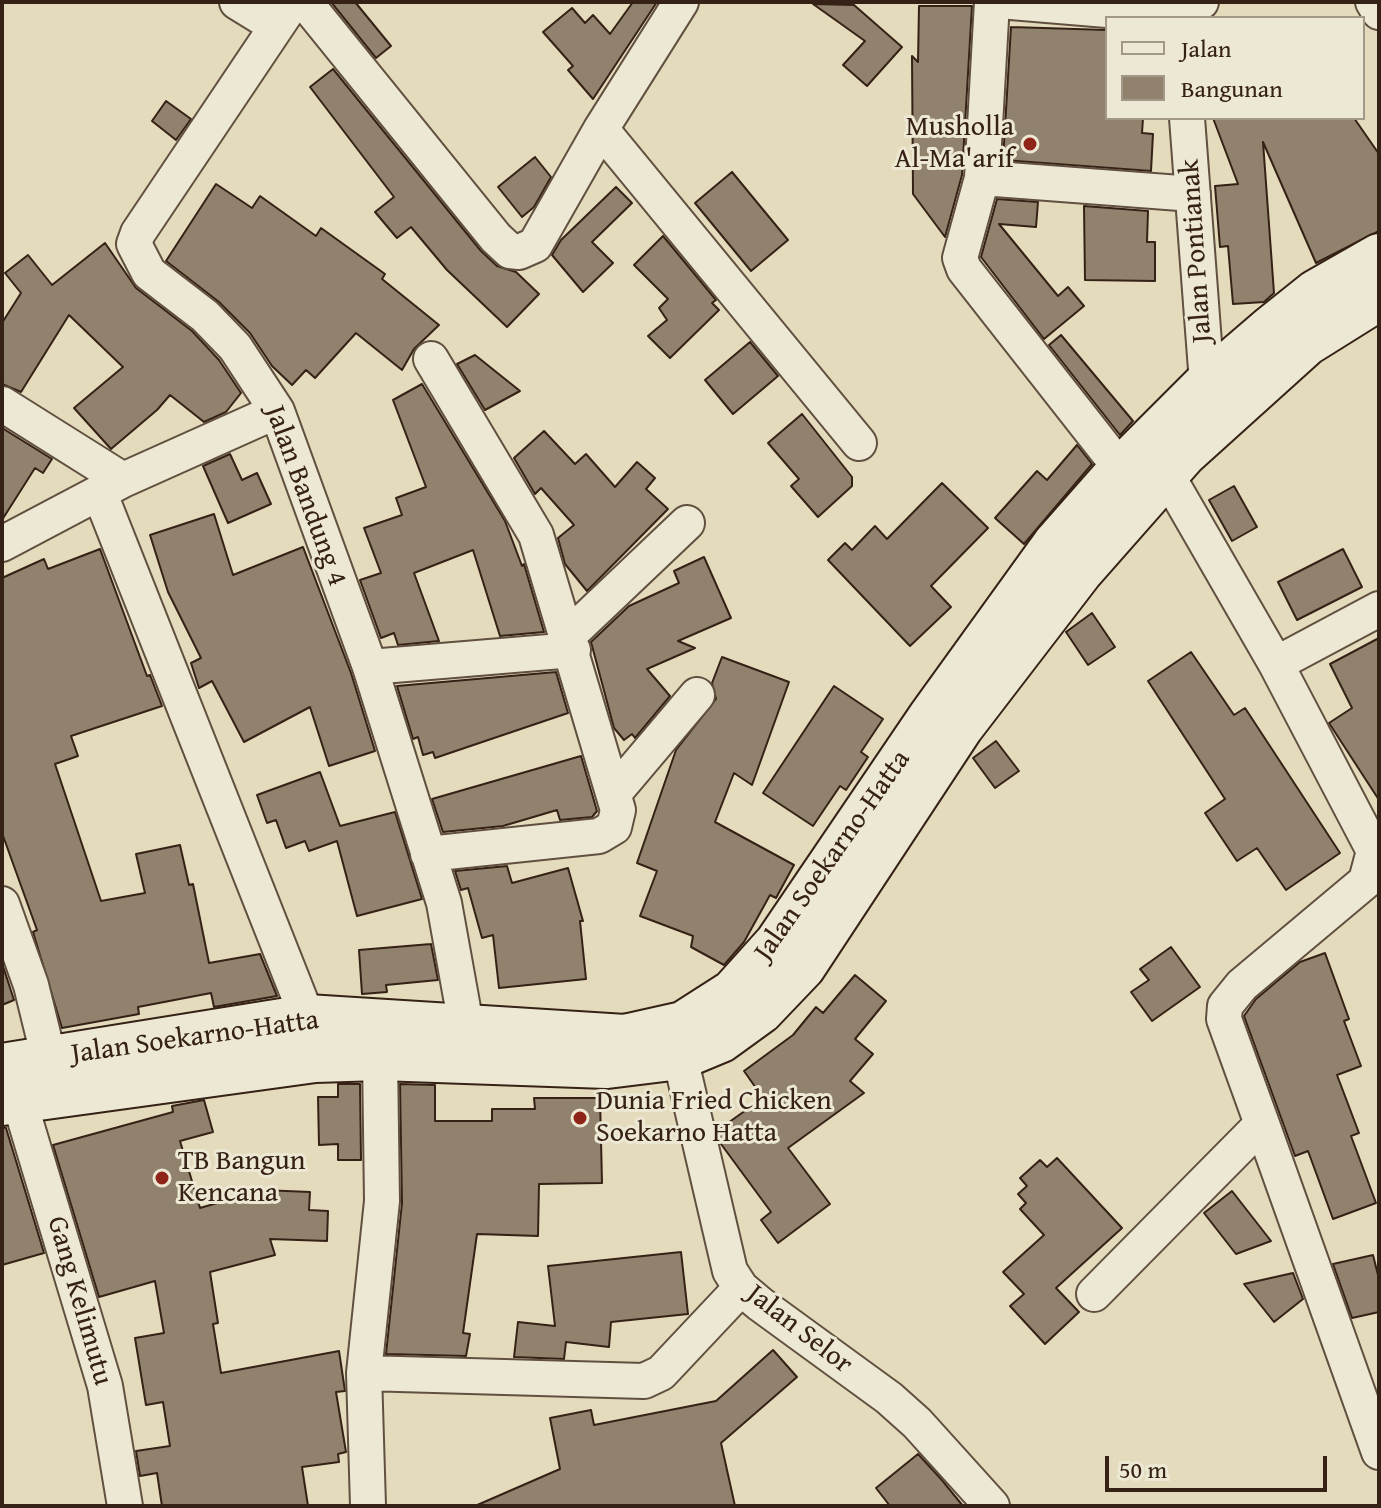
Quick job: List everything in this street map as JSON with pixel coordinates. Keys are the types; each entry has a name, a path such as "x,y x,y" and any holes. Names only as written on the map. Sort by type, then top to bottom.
{"main road":[{"name":"Jalan Soekarno-Hatta","path":"26,1084 315,1060 380,1058 607,1066 680,1057 721,1040 761,1011 803,967 961,727 1171,452 1207,383 1316,292 1379,256"},
{"name":"Jalan Soekarno-Hatta","path":"26,1084 307,1017 625,1037 683,1024 733,992 777,943 931,716 1055,544 1121,469 1171,452 1307,343 1379,298"}],"street":[{"path":"237,2 285,14"},
{"path":"305,2 510,251 527,250 535,245 601,129 681,2"},
{"path":"992,2 982,178 961,249 964,269 1121,469"},
{"path":"1011,2 1184,10"},
{"path":"1373,2 1379,12"},
{"name":"Jalan Bandung 4","path":"285,14 138,233 134,244 149,273 205,316 235,347 277,411 370,667 444,903 466,1025"},
{"name":"Jalan Pontianak","path":"1187,120 1207,383"},
{"path":"601,129 859,443"},
{"path":"982,178 1193,194"},
{"path":"428,854 599,836 614,827 617,819 615,792 536,535 431,359"},
{"path":"2,404 112,487 307,1017"},
{"path":"2,544 112,487 277,411"},
{"path":"1171,452 1276,664 1376,851 1366,881 1242,985 1225,1006 1224,1019 1379,1452"},
{"path":"370,667 570,643 687,523"},
{"path":"1276,664 1379,609"},
{"path":"615,792 697,695"},
{"name":"Gang Kelimutu","path":"2,904 31,985 26,1084 105,1386 125,1506"},
{"name":"Jalan Selor","path":"680,1057 723,1254 741,1288 889,1398 917,1423 991,1506"},
{"path":"368,1506 364,1373 382,1201 380,1058"},
{"path":"1094,1294 1262,1124"},
{"path":"364,1373 644,1381 661,1373 741,1288"}],"building":[{"path":"331,2 355,2 391,46 376,58"},
{"path":"633,2 657,2 593,99 568,70 573,66 543,32 572,8 585,23 593,15 610,34"},
{"path":"813,4 854,5 902,47 867,86 843,65 865,41"},
{"path":"919,6 972,6 962,175 945,237 913,194 912,56 918,62"},
{"path":"1011,27 1105,30 1105,120 1143,120 1142,133 1153,134 1151,171 1003,160"},
{"path":"333,69 481,251 497,266 516,272 539,294 507,327 447,270 411,227 397,238 375,212 394,197 310,87"},
{"path":"166,101 191,119 176,140 152,121"},
{"path":"1214,120 1355,120 1379,154 1379,231 1316,263 1263,142 1274,293 1264,302 1233,304 1228,246 1220,247 1215,186 1238,184"},
{"path":"535,157 551,177 534,207 522,217 498,187"},
{"path":"732,172 788,240 751,271 695,203"},
{"path":"216,184 252,208 260,196 316,236 321,228 385,274 382,279 439,325 414,349 402,370 356,333 315,378 306,370 292,385 272,366 250,333 219,302 166,261"},
{"path":"616,187 632,203 592,242 613,263 583,292 552,255 561,240"},
{"path":"997,199 1038,202 1036,227 999,224 1058,296 1068,287 1084,306 1044,339 981,257"},
{"path":"1084,206 1148,211 1147,242 1155,242 1155,281 1085,280"},
{"path":"663,236 716,300 712,303 719,310 670,358 648,336 667,320 659,308 668,299 634,265"},
{"path":"105,243 136,288 192,331 219,360 241,393 226,412 204,422 170,395 111,449 74,408 123,367 69,315 21,392 2,384 2,323 21,293 5,273 28,255 52,285"},
{"path":"1061,335 1133,421 1120,435 1049,345"},
{"path":"750,342 778,376 733,414 705,380"},
{"path":"475,355 520,391 485,410 457,364"},
{"path":"422,384 505,521 522,566 524,564 544,632 500,636 473,550 414,573 439,641 398,645 394,633 381,638 360,580 381,573 364,528 402,515 396,498 426,487 393,400"},
{"path":"802,414 852,477 852,486 818,517 791,486 799,479 768,443"},
{"path":"2,428 52,459 43,473 35,468 2,520"},
{"path":"544,431 575,464 586,454 615,487 637,462 655,478 646,489 668,509 587,591 565,564 558,538 574,525 541,488 535,494 514,458"},
{"path":"1077,445 1092,464 1024,544 995,518 1037,471 1047,480"},
{"path":"230,454 242,480 257,473 271,504 228,523 203,466"},
{"path":"942,483 988,528 931,586 951,607 910,646 828,560 845,543 852,550 875,526 887,539"},
{"path":"1234,486 1257,527 1232,541 1209,500"},
{"path":"214,514 233,575 303,547 351,673 375,751 329,766 310,707 244,742 212,681 199,688 191,663 201,658 168,592 150,535"},
{"path":"100,549 147,676 150,675 162,706 71,736 78,756 55,764 101,901 145,893 136,854 180,845 189,885 193,884 209,963 260,954 277,996 214,1007 211,993 138,1007 139,1014 62,1028 33,932 37,930 2,833 2,578 44,559 48,569"},
{"path":"1343,549 1362,587 1297,620 1278,582"},
{"path":"704,557 731,618 678,641 695,648 647,669 670,696 635,738 632,734 624,740 614,728 591,642 629,606 679,583 674,571"},
{"path":"1092,613 1115,647 1088,665 1066,632"},
{"path":"1379,638 1379,800 1329,723 1352,708 1330,664"},
{"path":"1191,652 1234,715 1245,708 1340,853 1286,890 1257,848 1237,861 1205,813 1225,799 1148,681"},
{"path":"722,657 789,682 752,785 734,773 715,822 794,865 776,898 770,895 744,942 724,965 691,947 693,936 640,916 657,871 637,863 676,750 716,699 712,683"},
{"path":"556,672 568,713 435,758 433,752 423,755 418,737 413,739 397,686"},
{"path":"834,686 883,719 861,752 868,757 846,790 840,786 813,826 763,793"},
{"path":"996,741 1019,771 995,788 973,758"},
{"path":"581,756 597,811 592,817 560,820 557,810 503,826 443,832 432,799"},
{"path":"320,772 340,826 395,812 422,899 357,916 337,841 309,851 305,841 286,848 276,820 267,823 257,795"},
{"path":"507,866 512,883 568,868 583,921 580,921 586,979 499,988 493,935 482,938 468,888 461,890 455,871"},
{"path":"431,944 438,980 386,985 387,992 362,994 359,950"},
{"path":"1171,947 1200,987 1152,1021 1131,992 1149,980 1140,969"},
{"path":"1325,953 1349,1019 1344,1021 1361,1066 1337,1075 1359,1133 1351,1136 1376,1203 1333,1219 1308,1151 1295,1156 1244,1016 1256,999 1300,962"},
{"path":"2,963 14,1000 2,1005"},
{"path":"855,975 886,1001 855,1039 873,1054 850,1081 864,1093 788,1148 830,1204 778,1243 761,1220 771,1212 721,1144 718,1130 763,1098 744,1071 793,1035 816,1007 823,1013"},
{"path":"338,1084 360,1084 361,1160 338,1160 338,1144 319,1145 318,1097 338,1097"},
{"path":"400,1084 435,1085 435,1121 492,1121 492,1109 535,1109 534,1098 600,1098 602,1183 539,1184 538,1236 477,1234 463,1333 470,1334 466,1356 386,1354 402,1203"},
{"path":"204,1100 213,1132 180,1141 200,1208 262,1190 310,1192 309,1210 328,1211 327,1241 270,1239 275,1255 210,1272 218,1323 213,1324 221,1373 339,1351 345,1391 336,1392 346,1452 338,1454 339,1462 302,1467 308,1506 162,1506 157,1473 140,1476 136,1451 170,1446 163,1402 146,1405 135,1338 164,1333 155,1281 99,1297 53,1145 173,1112 172,1106"},
{"path":"2,1127 6,1128 44,1253 2,1265"},
{"path":"1057,1158 1122,1228 1056,1288 1079,1312 1045,1344 1010,1306 1024,1294 1003,1272 1044,1235 1020,1209 1026,1203 1018,1194 1027,1186 1020,1178 1040,1160 1047,1167"},
{"path":"1232,1191 1271,1241 1236,1254 1204,1213"},
{"path":"681,1252 688,1314 611,1322 609,1347 566,1342 564,1359 514,1357 518,1322 555,1326 548,1266"},
{"path":"1373,1255 1379,1279 1379,1312 1352,1318 1333,1264"},
{"path":"1293,1273 1303,1299 1274,1322 1244,1284"},
{"path":"773,1350 797,1377 721,1443 735,1506 475,1506 560,1469 550,1418 591,1410 594,1425 716,1401"},
{"path":"918,1454 963,1506 890,1506 876,1488"}],"place":[{"name":"Musholla Al-Ma'arif","path":"1030,144"},
{"name":"Dunia Fried Chicken Soekarno Hatta","path":"580,1118"},
{"name":"TB Bangun Kencana","path":"162,1178"}]}
